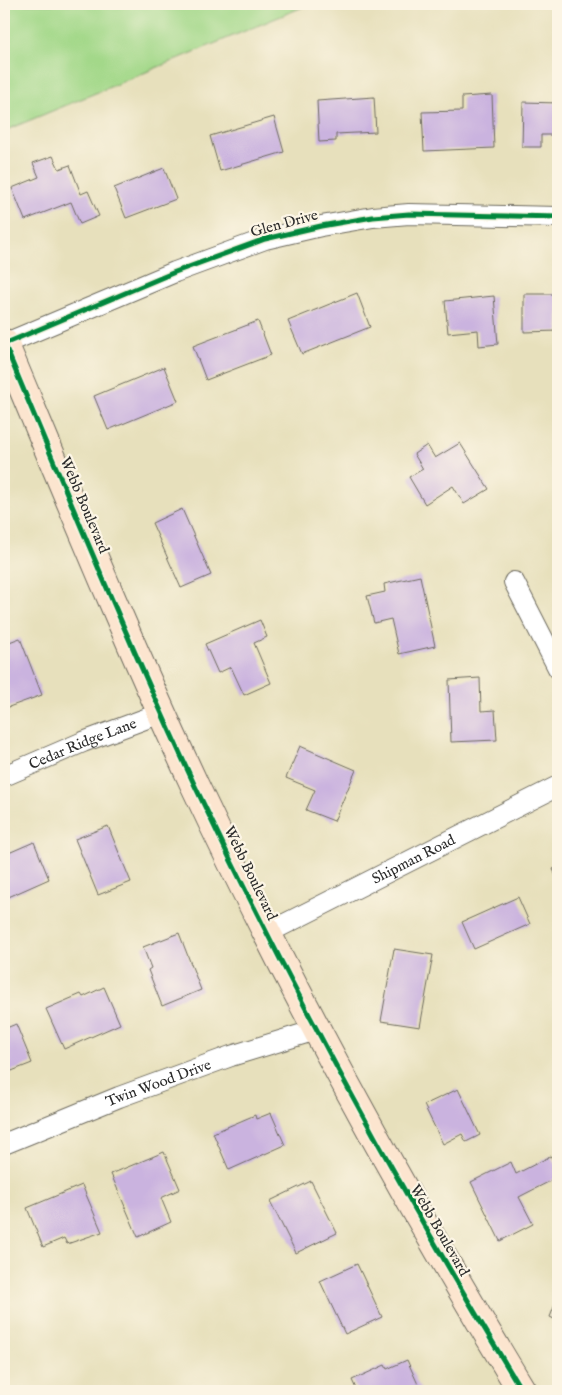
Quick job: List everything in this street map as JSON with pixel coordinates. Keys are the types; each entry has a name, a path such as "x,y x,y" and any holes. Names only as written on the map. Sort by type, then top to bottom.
{"street":[{"name":"Glen Drive","path":"4,343 193,266 265,239 322,226 373,217 409,214 558,217"},
{"name":"Webb Boulevard","path":"4,343 161,713 218,834 316,1030 404,1193 522,1391"},
{"path":"514,582 558,668"},
{"name":"Cedar Ridge Lane","path":"4,776 83,742 161,713"},
{"name":"Shipman Road","path":"267,933 558,786"},
{"name":"Twin Wood Drive","path":"4,1144 231,1056 316,1030"}],"green space":[{"path":"4,4 310,4 4,131"}],"building":[{"path":"492,95 494,148 424,151 422,112 462,111 462,97"},
{"path":"374,97 376,132 336,134 336,141 319,142 317,101"},
{"path":"523,102 558,103 558,135 541,135 541,147 522,147"},
{"path":"274,117 284,152 220,171 210,136"},
{"path":"53,156 59,169 70,165 81,194 88,191 99,216 80,224 71,202 25,220 12,188 39,177 33,163"},
{"path":"164,168 176,199 126,218 114,188"},
{"path":"357,293 370,327 302,354 288,321"},
{"path":"524,294 558,294 558,331 524,332"},
{"path":"494,296 498,344 479,346 478,330 448,333 445,301"},
{"path":"258,321 271,355 206,380 193,346"},
{"path":"164,367 178,401 108,430 94,396"},
{"path":"460,443 489,489 464,504 453,486 425,504 409,477 423,469 414,454 427,445 435,458"},
{"path":"182,509 211,575 181,588 152,523"},
{"path":"420,576 435,646 399,654 391,619 374,623 367,596 385,592 384,584"},
{"path":"260,620 267,637 254,643 271,683 244,695 231,667 218,673 205,644"},
{"path":"20,638 42,695 6,708 4,702 4,644"},
{"path":"480,678 481,711 495,710 497,740 451,742 449,680"},
{"path":"300,746 356,770 334,821 306,810 315,790 286,778"},
{"path":"108,826 131,882 98,895 75,839"},
{"path":"34,842 49,879 4,899 4,855"},
{"path":"558,867 558,881 553,869"},
{"path":"518,897 530,924 474,949 462,922"},
{"path":"179,933 201,990 162,1006 148,970 151,968 143,947"},
{"path":"394,949 433,955 420,1027 381,1021"},
{"path":"104,987 120,1024 64,1049 46,1009 81,994 83,997"},
{"path":"16,1024 32,1063 4,1074 4,1029"},
{"path":"458,1089 480,1135 466,1142 462,1134 443,1144 424,1105"},
{"path":"271,1113 285,1145 229,1170 213,1133 255,1115 256,1119"},
{"path":"164,1152 180,1189 161,1198 171,1222 138,1237 111,1174"},
{"path":"551,1156 558,1170 558,1177 519,1197 533,1224 500,1241 471,1182 511,1162 516,1174"},
{"path":"311,1181 337,1233 296,1253 270,1201"},
{"path":"82,1185 102,1232 67,1244 64,1238 43,1247 27,1208"},
{"path":"357,1264 382,1317 345,1334 320,1281"},
{"path":"558,1297 558,1321 550,1317"},
{"path":"407,1360 421,1391 357,1391 352,1380 385,1365 387,1369"}],"cycle path":[{"path":"4,344 175,272 265,239 321,226 373,217 409,214 558,217"},
{"path":"4,343 145,676 232,864 310,1017 392,1168 522,1391"}]}
